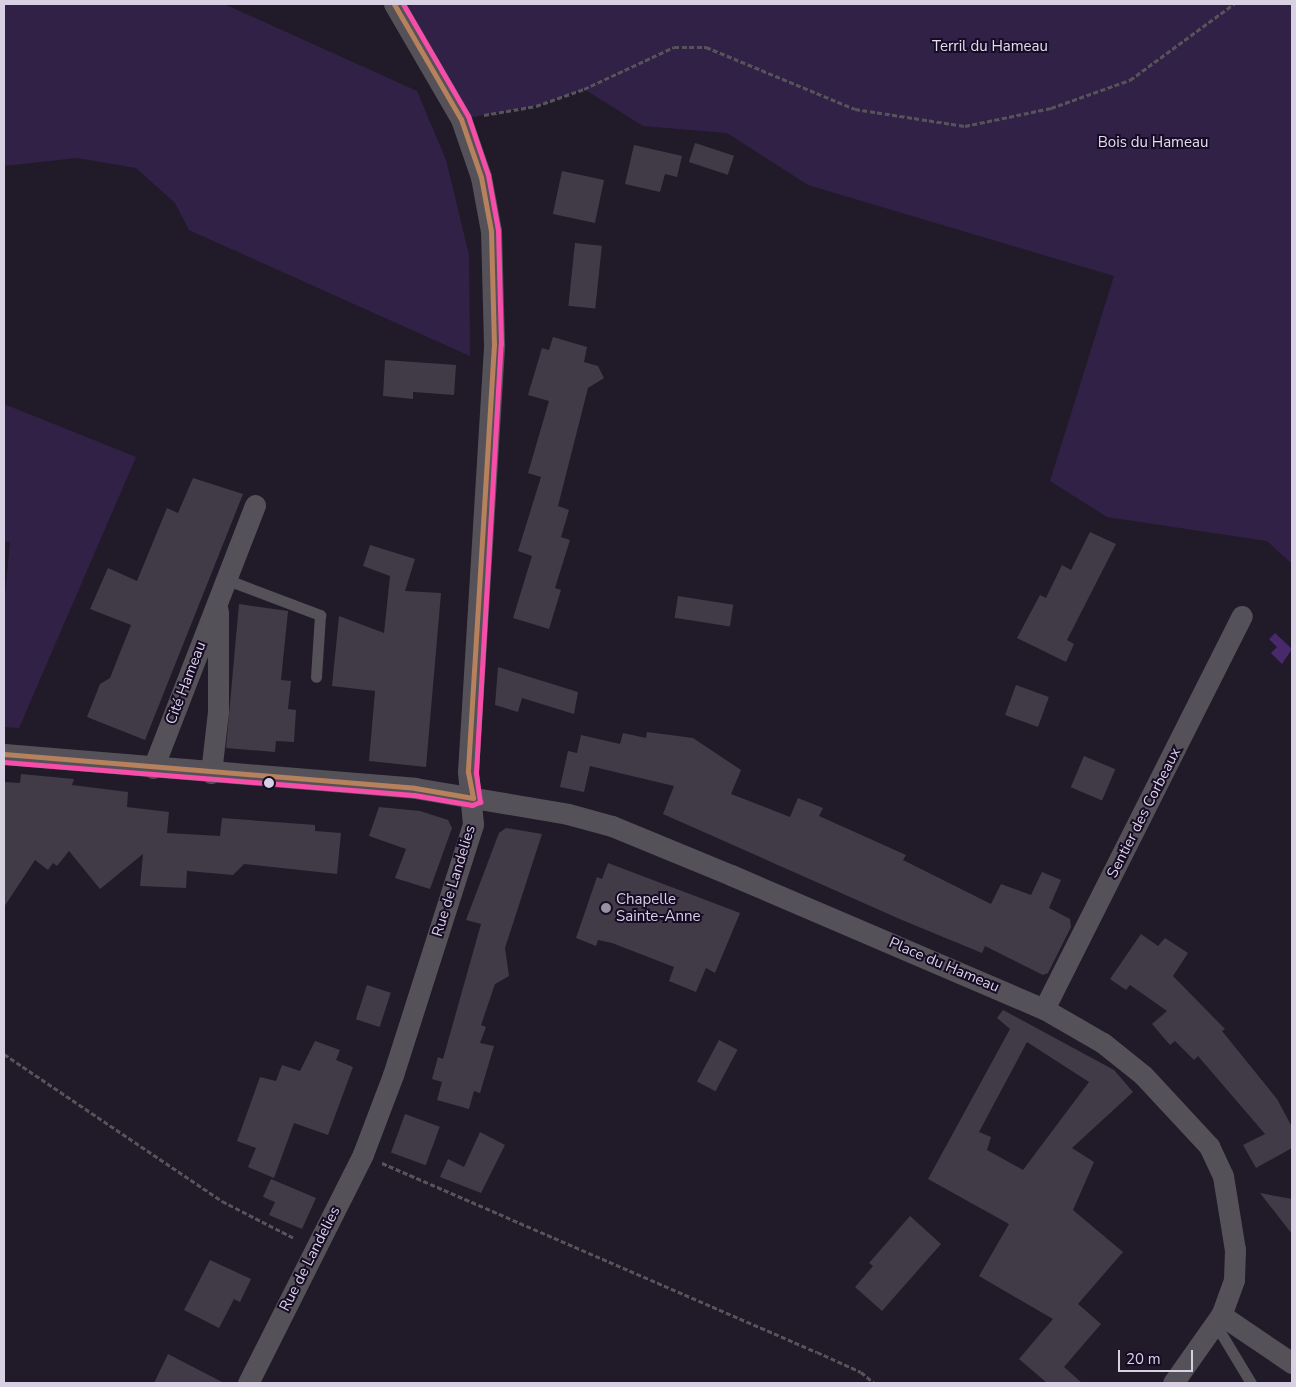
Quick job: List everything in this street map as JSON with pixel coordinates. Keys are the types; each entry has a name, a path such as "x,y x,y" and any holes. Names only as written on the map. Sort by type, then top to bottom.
{"street":[{"name":"Rue de Landelies","path":"248,1383 362,1154 393,1075 473,824 473,798 468,772 495,284 481,178 461,119 394,4"},
{"name":"Cité Hameau","path":"153,768 255,505"},
{"name":"Cité Hameau","path":"211,773 218,712 222,589"},
{"name":"Sentier des Corbeaux","path":"1044,1009 1242,616"},
{"name":"Place du Hameau","path":"4,754 211,773 415,788 612,826 1044,1009 1103,1043 1143,1075 1210,1146 1223,1176 1235,1250 1234,1280 1219,1320 1173,1383"},
{"path":"1219,1320 1286,1356"}],"lane":[{"path":"222,589 320,615 316,677"},
{"path":"1219,1320 1251,1383"}],"path":[{"path":"461,119 536,106 674,47 706,47 855,109 965,126 1051,108 1130,80 1234,4"},
{"path":"4,1054 222,1201 314,1252"},
{"path":"362,1154 817,1352 861,1372 874,1383"}],"green space":[{"path":"4,4 224,4 417,91 446,160 469,255 470,356 189,230 175,203 136,168 77,158 4,166"},
{"name":"Bois du Hameau","path":"394,4 1292,4 1292,564 1267,541 1107,517 1050,481 1114,276 808,185 727,133 643,126 584,89 536,106 461,119"},
{"path":"4,404 136,457 19,728 4,727 4,604 10,542 4,541"}],"shaded area":[{"path":"1275,633 1292,649 1282,664 1271,653 1277,647 1269,639"}],"building":[{"path":"695,143 734,156 728,175 689,162"},
{"path":"634,145 682,156 677,177 665,174 660,192 625,184"},
{"path":"562,171 604,180 595,223 553,214"},
{"path":"575,243 602,246 595,308 568,306"},
{"path":"553,337 587,347 584,362 598,366 604,378 588,388 558,506 569,510 561,537 570,540 555,588 561,590 549,629 513,618 532,556 518,551 541,477 528,473 549,401 528,395 542,348 549,350"},
{"path":"385,360 456,365 454,395 413,392 413,399 383,396"},
{"path":"193,478 243,494 145,740 87,717 100,684 110,678 131,625 90,609 108,568 137,581 167,508 178,513"},
{"path":"1090,532 1116,544 1067,640 1074,644 1066,662 1017,638 1040,595 1046,598 1062,565 1071,570"},
{"path":"370,545 415,559 405,591 441,593 426,767 369,761 375,691 332,686 339,616 384,633 390,576 363,566"},
{"path":"678,596 733,605 730,626 675,618"},
{"path":"239,604 288,611 281,680 291,681 288,709 296,710 294,742 276,741 275,752 226,748"},
{"path":"498,667 578,692 574,714 522,698 518,712 495,705"},
{"path":"1016,685 1049,697 1038,727 1005,715"},
{"path":"647,732 693,738 741,770 731,794 790,817 798,798 823,808 819,816 906,855 903,860 991,904 1001,884 1031,895 1042,872 1061,880 1049,908 1070,919 1071,927 1048,973 1043,975 985,946 982,953 902,920 663,814 674,786 590,766 584,792 560,787 568,751 577,753 581,735 620,744 623,733 646,738"},
{"path":"1084,756 1115,769 1102,801 1071,787"},
{"path":"21,774 74,779 72,785 128,792 127,807 169,812 167,833 220,836 222,818 315,825 315,831 341,833 337,874 244,864 233,875 187,871 186,888 140,886 143,854 100,889 69,851 57,866 53,863 48,870 35,860 4,907 4,782 20,783"},
{"path":"379,807 420,811 448,820 452,828 430,889 395,878 406,849 369,836"},
{"path":"506,828 542,834 505,948 509,976 495,984 481,1025 486,1027 480,1043 494,1046 480,1093 474,1091 469,1109 437,1100 442,1082 432,1079 438,1057 443,1059 481,924 466,920 499,833"},
{"path":"608,863 740,913 715,973 706,968 696,992 669,981 674,967 612,943 598,940 596,946 576,938 597,877 602,879"},
{"path":"1141,934 1158,946 1165,938 1188,953 1173,976 1225,1029 1222,1031 1277,1099 1292,1127 1292,1148 1256,1168 1243,1145 1265,1134 1198,1056 1194,1060 1175,1041 1170,1045 1152,1024 1167,1011 1130,985 1126,990 1110,979"},
{"path":"367,985 391,993 380,1027 356,1019"},
{"path":"1003,1010 1114,1070 1133,1092 1072,1148 1094,1162 1073,1210 1123,1252 1078,1304 1101,1324 1064,1367 1082,1383 1047,1383 1019,1359 1053,1319 979,1276 1009,1224 928,1179 1010,1029 997,1018","holes":["1027,1042 1089,1082 1023,1170 987,1150 991,1137 979,1132"]},
{"path":"719,1040 738,1050 715,1091 697,1081"},
{"path":"315,1041 340,1050 336,1060 353,1067 328,1135 294,1123 274,1178 248,1167 256,1148 237,1141 260,1077 276,1081 282,1065 300,1071"},
{"path":"405,1114 440,1127 426,1165 391,1153"},
{"path":"480,1132 505,1145 481,1193 440,1177 448,1159 464,1167"},
{"path":"271,1179 316,1198 302,1229 269,1215 275,1202 263,1197"},
{"path":"1260,1193 1292,1199 1292,1234"},
{"path":"910,1216 941,1244 882,1311 855,1287 873,1266 869,1263"},
{"path":"210,1260 251,1279 240,1302 234,1299 219,1328 184,1310"},
{"path":"168,1354 224,1383 154,1383"}],"transit line":[{"path":"394,4 461,119 481,177 491,231 494,344 468,772 473,798"},
{"path":"4,762 414,795 472,805 480,802 476,772 501,344 498,230 488,175 468,116 403,4"},
{"path":"4,754 415,788 473,798"}],"place":[{"name":"Chapelle Sainte-Anne","path":"606,908"}],"park label":[{"name":"Terril du Hameau","path":"990,47"}]}
